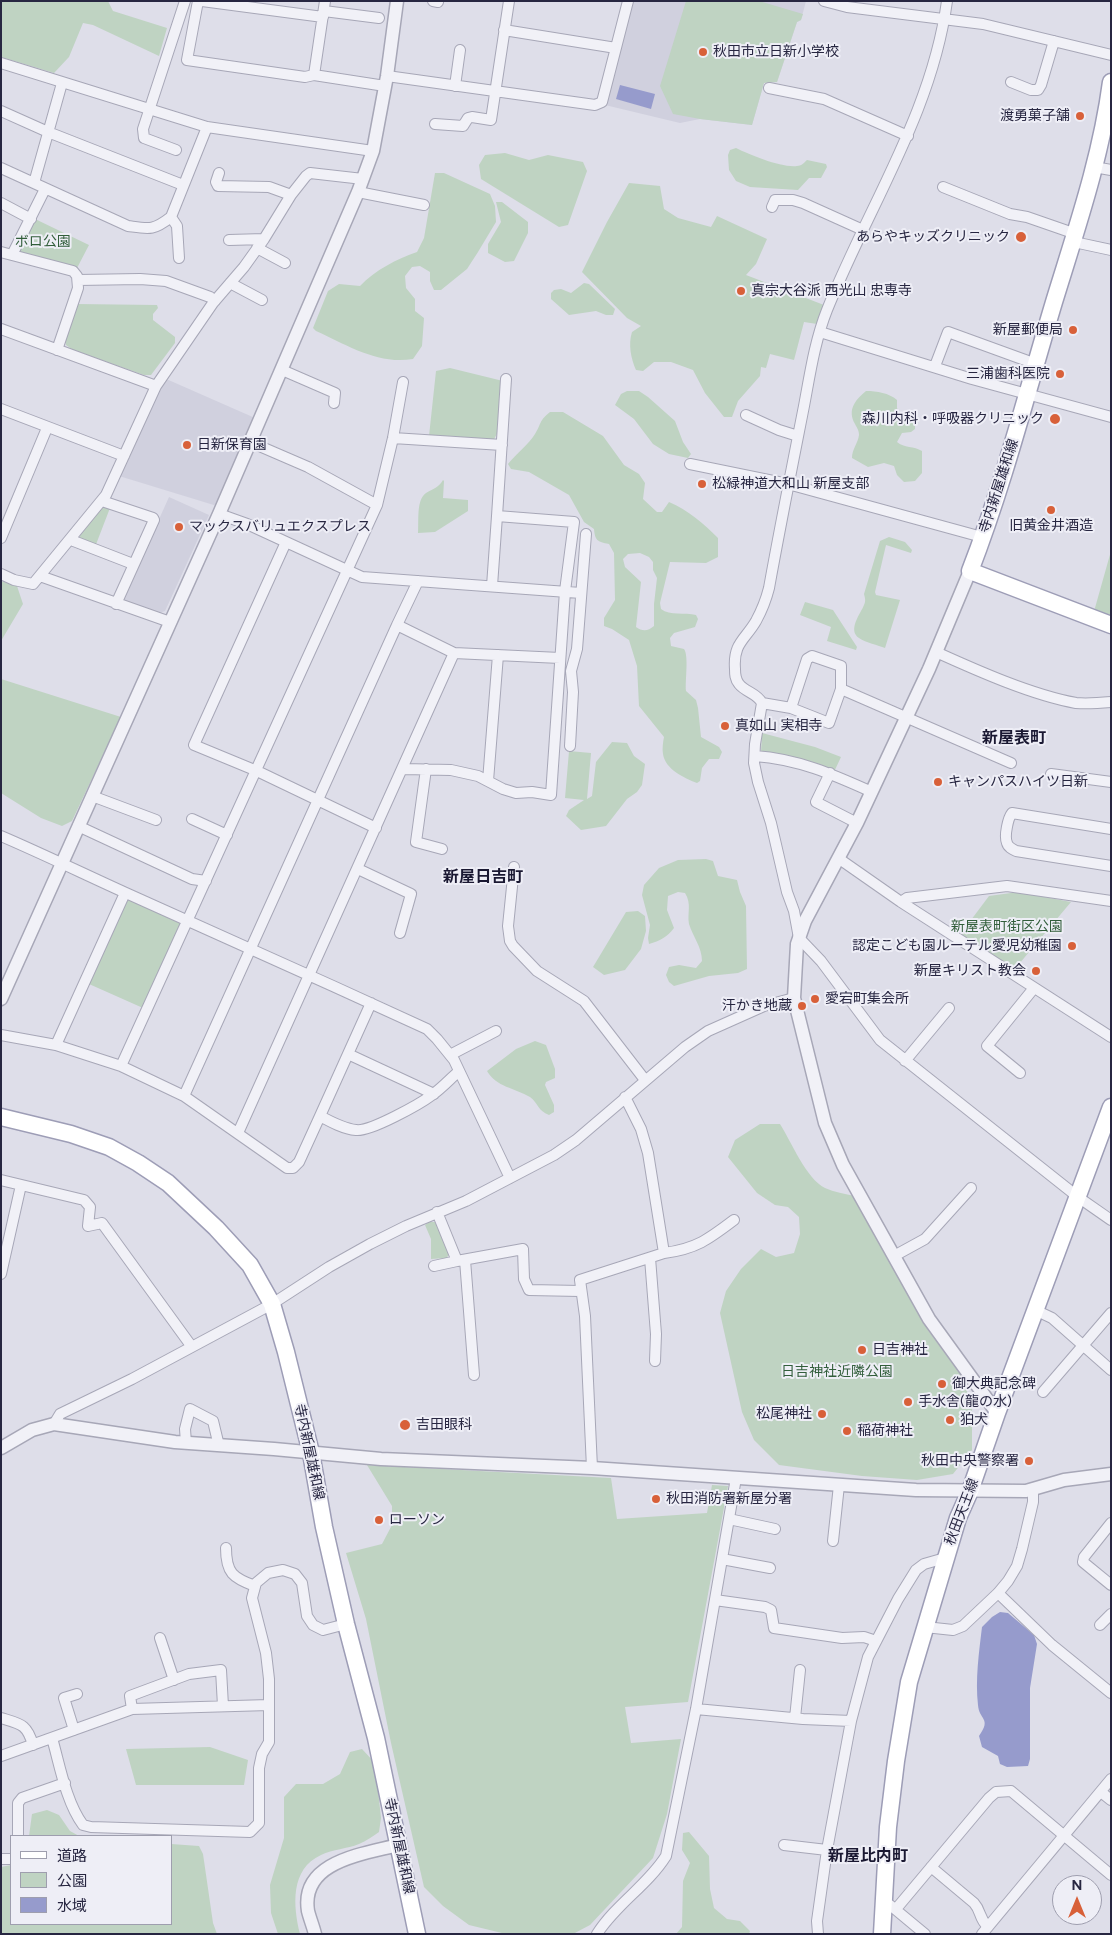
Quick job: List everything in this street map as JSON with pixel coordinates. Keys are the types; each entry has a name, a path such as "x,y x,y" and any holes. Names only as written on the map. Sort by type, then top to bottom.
{"main road":[{"name":"寺内新屋雄和線","path":"970,571 1001,484 1075,238 1107,112 1111,82"},
{"path":"970,571 1111,625"},
{"name":"秋田天王線","path":"882,1934 889,1905 888,1827 896,1761 909,1682 958,1518 970,1491 997,1413 1111,1107"},
{"name":"寺内新屋雄和線","path":"1,1117 71,1134 109,1148 138,1163 168,1183 216,1228 250,1265 272,1304 311,1454 324,1527 346,1624 376,1738 417,1934"}],"street":[{"path":"176,150 144,138 143,129 185,1"},
{"path":"198,1 187,60 305,77 314,74 456,86 595,105 602,102 628,1"},
{"path":"202,1 324,10 379,18"},
{"path":"1,999 219,514 358,192 373,150 386,81 397,1"},
{"path":"435,124 463,126 468,118 472,117 491,120 509,1"},
{"path":"824,1 847,7 983,24 1111,56"},
{"path":"947,1 945,19 934,63 920,106 908,136 826,312 820,332 788,484 769,588 765,604 755,622 738,645 734,661 735,677 739,685 759,698 762,703 755,756 758,782 771,823 787,892 794,911 799,938 821,961 880,1040 1078,1197 1111,1220"},
{"path":"314,74 324,10"},
{"path":"504,30 616,48"},
{"path":"1011,82 1031,90 1038,90 1054,41"},
{"path":"456,86 460,50"},
{"path":"1,64 207,127 373,150"},
{"path":"34,183 62,83"},
{"path":"769,88 824,99 908,136"},
{"path":"1,111 48,132 183,185"},
{"path":"1,168 128,226 149,229 171,217 207,127"},
{"path":"1094,167 1111,170"},
{"path":"219,173 216,182 218,186 269,187 291,195"},
{"path":"1,574 14,580 34,584 102,501 156,386 215,301 258,248 291,195 306,176 310,173 363,179"},
{"path":"943,187 1010,214 1027,217 1075,238 1111,250"},
{"path":"12,255 45,189"},
{"path":"358,192 424,205"},
{"path":"772,206 775,200 793,200 863,230"},
{"path":"1,203 30,219"},
{"path":"171,217 177,226 179,258"},
{"path":"229,240 264,239"},
{"path":"258,248 285,263"},
{"path":"1,252 73,271 78,280 78,288 57,350"},
{"path":"78,280 140,279 166,281 210,297 215,301"},
{"path":"230,283 262,300"},
{"path":"1,329 156,386"},
{"path":"820,332 972,379 1111,417"},
{"path":"935,366 948,332 1036,364"},
{"path":"282,370 335,393 334,403"},
{"path":"492,586 506,379"},
{"path":"121,1066 377,505 393,438 403,382"},
{"path":"1,409 124,456"},
{"path":"746,415 779,430 798,436"},
{"path":"1,538 47,428"},
{"path":"393,438 502,445"},
{"path":"250,442 308,467 377,505"},
{"path":"690,464 788,484 982,537"},
{"path":"102,501 153,518 154,520 116,604"},
{"path":"219,514 247,524 362,577 581,593"},
{"path":"403,769 451,770 478,776 503,789 516,793 532,792 552,796 565,591 574,522 497,516"},
{"path":"570,746 573,692 572,671 577,650 586,534"},
{"path":"70,540 134,564"},
{"path":"286,542 194,745 257,771 376,828"},
{"path":"970,571 936,652 872,792 805,921 799,938 794,998 826,1123 843,1165 929,1319 997,1413"},
{"path":"40,576 170,622"},
{"path":"184,1096 418,581"},
{"path":"397,625 454,654 560,658"},
{"path":"936,652 975,670 1052,697 1078,703 1111,702"},
{"path":"238,1134 454,654"},
{"path":"488,781 498,655"},
{"path":"762,703 792,708 829,723 841,689 841,666 812,656 807,659 792,708"},
{"path":"841,689 907,716 1011,763"},
{"path":"755,756 780,758 830,773 872,792"},
{"path":"426,769 416,842 442,849"},
{"path":"830,773 816,802 857,823"},
{"path":"1051,774 1111,782"},
{"path":"92,796 156,820"},
{"path":"1111,829 1012,814 1009,817 1006,842 1011,849 1016,851 1111,866"},
{"path":"192,819 227,835"},
{"path":"78,826 192,878 206,881"},
{"path":"1,836 428,1029 450,1055 510,1178"},
{"path":"838,858 901,902 1111,1037"},
{"path":"514,867 508,926 510,941 513,946 537,972 584,1001 645,1080"},
{"path":"358,869 410,894 400,933"},
{"path":"901,902 907,898 1006,886 1111,901"},
{"path":"56,1045 125,893"},
{"path":"1020,1072 987,1046 1034,988"},
{"path":"54,1424 60,1414 272,1304 329,1267 370,1244 437,1212 466,1201 554,1155 576,1140 624,1097 685,1047 708,1031 764,1006 794,998"},
{"path":"1,1034 56,1045 121,1066 184,1096 287,1168 293,1168 299,1162 371,1003"},
{"path":"905,1061 949,1008"},
{"path":"450,1055 496,1031"},
{"path":"348,1054 434,1094"},
{"path":"320,1116 342,1127 357,1131 369,1128 434,1094 458,1072"},
{"path":"624,1097 641,1128 648,1153 664,1253"},
{"path":"1,1180 84,1200 90,1207 88,1226 102,1223 192,1346"},
{"path":"1,1274 21,1185"},
{"path":"894,1256 925,1239 971,1188"},
{"path":"437,1212 461,1260 474,1375"},
{"path":"592,1468 585,1316 580,1291 580,1280 664,1253 684,1251 705,1242 734,1220"},
{"path":"434,1266 523,1249 524,1279 529,1290 580,1291"},
{"path":"650,1258 656,1334 655,1361"},
{"path":"1035,1310 1052,1318 1111,1370"},
{"path":"1043,1392 1111,1312"},
{"path":"186,1443 185,1429 190,1409 212,1421 219,1446"},
{"path":"1,1448 32,1430 54,1424 186,1443 274,1449 311,1454 381,1459 592,1468 916,1490 1033,1490 1064,1480 1111,1474"},
{"path":"597,1934 617,1910 657,1871 666,1856 696,1709 736,1478"},
{"path":"833,1541 839,1486"},
{"path":"926,1627 953,1630 963,1626 998,1593 1017,1566 1033,1502 1033,1490"},
{"path":"729,1519 775,1529"},
{"path":"1111,1523 1084,1557 1083,1562 1111,1585"},
{"path":"226,1548 229,1572 240,1580 255,1586"},
{"path":"818,1934 827,1850 851,1721 868,1656 898,1598 916,1570 924,1564 945,1558"},
{"path":"722,1559 770,1568"},
{"path":"52,1738 64,1783 82,1825 91,1827 250,1832 259,1823 259,1768 262,1754 269,1742 266,1653 252,1598 256,1583 268,1573 283,1570 295,1574 302,1583 307,1616 313,1625 323,1630 346,1624"},
{"path":"998,1593 1052,1645 1111,1693"},
{"path":"715,1600 765,1607 771,1610 774,1628 842,1638 864,1637 876,1641"},
{"path":"1100,1625 1111,1614"},
{"path":"160,1638 174,1680"},
{"path":"132,1709 130,1696 189,1674 221,1670 223,1706"},
{"path":"795,1718 800,1670"},
{"path":"74,1730 64,1698 77,1694"},
{"path":"1,1756 132,1709 269,1705"},
{"path":"696,1709 851,1721"},
{"path":"1,1718 21,1725 29,1732 33,1745"},
{"path":"930,1867 974,1903 979,1909 979,1917 985,1930 1111,1779"},
{"path":"18,1835 18,1803 22,1798 64,1783"},
{"path":"925,1934 889,1905 930,1867 996,1792 1011,1791 1111,1875"},
{"path":"1100,1792 1111,1800"},
{"path":"315,1934 308,1910 309,1895 314,1881 324,1870 338,1861 398,1845"},
{"path":"784,1845 827,1850"}],"shaded area":[{"name":"秋田市立日新小学校","path":"633,1 806,1 801,20 797,22 777,82 764,83 752,125 700,119 680,123 605,105"},
{"name":"日新保育園","path":"164,378 255,418 217,506 119,476"},
{"path":"169,497 209,515 165,611 157,614 127,604 124,597"}],"green space":[{"path":"1,1 108,1 113,11 167,28 159,56 93,25 83,23 69,57 54,73 1,57"},
{"name":"秋田市立日新小学校","path":"686,1 759,1 803,14 801,20 797,22 777,82 764,83 752,125 673,114 660,86"},
{"path":"736,148 783,165 798,166 807,160 826,164 827,167 821,178 809,178 798,190 750,187 736,181 729,170 728,155 730,150"},
{"path":"505,153 529,160 548,155 583,162 587,171 568,225 559,227 481,179 479,165 485,155"},
{"path":"435,173 444,173 490,194 495,206 496,222 467,269 441,290 434,290 430,281 430,272 420,266 412,267 405,276 406,288 415,299 415,311 424,318 422,346 413,359 387,359 375,356 351,348 316,331 313,328 328,291 339,284 360,286 372,275 387,266 417,252 424,238"},
{"path":"629,183 660,186 664,209 678,218 711,227 717,216 767,239 756,264 746,275 824,305 817,324 804,322 794,360 770,354 766,368 761,367 760,376 738,401 732,417 724,417 705,393 693,370 671,362 654,362 643,371 636,370 631,356 630,341 632,332 641,326 627,318 582,272"},
{"path":"496,202 502,202 528,222 528,233 514,261 505,262 488,253 488,244 501,222"},
{"name":"ボロ公園","path":"33,218 89,245 76,270 20,254 18,249"},
{"path":"584,283 589,284 615,309 613,315 606,315 596,311 569,315 551,299 551,293 554,290 561,289 571,293"},
{"path":"76,304 157,305 158,308 153,314 153,320 175,337 175,343 151,375 144,375 73,350 66,345 65,340"},
{"path":"450,368 503,381 498,432 493,441 429,436 436,371"},
{"path":"627,391 639,391 675,421 683,442 691,454 688,458 669,454 653,444 634,419 615,405 621,394"},
{"path":"866,391 883,393 897,400 897,408 901,418 915,424 915,429 911,432 902,433 897,442 922,451 922,473 915,481 904,482 897,475 894,466 884,463 868,467 852,458 859,435 852,410 853,406"},
{"path":"550,412 563,412 603,436 624,465 639,474 645,483 643,499 657,512 662,512 669,502 683,509 718,538 718,557 706,563 670,562 660,603 661,609 665,611 696,615 698,619 695,627 674,633 670,638 671,646 684,649 685,652 687,662 686,691 696,700 701,737 719,747 722,752 719,759 709,759 702,768 700,781 697,783 681,776 667,764 663,752 664,737 639,706 637,666 629,640 604,626 604,618 615,600 614,553 609,544 597,540 594,529 584,522 569,495 529,472 511,469 508,464 532,438 546,415","holes":["640,553 649,557 653,562 653,570 657,578 654,626 648,630 643,630 636,627 641,582 625,567 623,559 628,554"]},
{"path":"443,480 443,498 468,500 468,511 435,532 418,533 419,511 423,496 438,486"},
{"path":"102,508 110,508 95,547 81,541 79,534"},
{"path":"889,537 905,542 912,550 911,553 886,545 875,592 876,595 900,600 885,648 862,640 854,631 856,622 865,604 864,594 880,541"},
{"path":"1111,551 1111,622 1093,615"},
{"path":"1,581 17,586 23,604 1,641"},
{"path":"805,602 833,610 857,647 856,650 827,641 831,627 800,615"},
{"path":"1,679 121,717 72,821 62,826 41,818 1,793"},
{"path":"762,733 815,747 841,757 834,772 761,752"},
{"path":"612,742 627,743 634,756 645,764 642,785 637,792 627,799 606,826 581,830 566,816 569,810 584,800 565,798 569,751 591,753 587,799 592,796 596,762"},
{"path":"706,859 713,861 718,876 737,880 746,906 747,969 738,973 709,976 674,986 669,982 666,975 669,967 679,965 696,968 702,961 699,947 689,924 687,897 685,893 678,892 668,896 667,910 674,928 657,942 649,944 650,925 642,895 644,885 659,868 678,860"},
{"name":"新屋表町街区公園","path":"1018,892 1071,902 1014,970 959,936 989,896"},
{"path":"128,899 181,924 143,1008 89,984"},
{"path":"638,911 645,916 646,931 641,949 625,970 604,975 593,967 626,912"},
{"path":"535,1041 546,1045 555,1069 555,1078 546,1082 545,1085 554,1105 554,1112 549,1115 533,1099 495,1081 487,1071 516,1049"},
{"name":"日吉神社近隣公園","path":"760,1124 780,1124 799,1159 818,1183 832,1191 855,1196 928,1330 963,1378 972,1408 972,1450 953,1474 917,1480 862,1476 779,1465 754,1440 742,1412 720,1313 726,1291 741,1269 761,1249 776,1257 794,1253 800,1234 799,1217 788,1207 775,1205 757,1193 728,1157 735,1140"},
{"path":"429,1222 435,1222 449,1253 447,1258 431,1259 431,1239 425,1225"},
{"path":"367,1465 611,1478 617,1519 707,1513 712,1485 728,1486 688,1702 625,1707 631,1743 681,1739 667,1814 653,1858 590,1925 573,1934 506,1934 469,1925 443,1906 424,1887 391,1743 366,1619 346,1553 382,1544 392,1525 392,1506"},
{"path":"210,1747 248,1760 244,1785 136,1785 126,1749"},
{"path":"362,1749 375,1763 381,1818 379,1832 359,1844 326,1853 311,1861 304,1869 296,1889 296,1912 300,1934 278,1934 271,1913 270,1885 284,1838 284,1797 296,1784 323,1784 340,1774 350,1752"},
{"path":"47,1810 59,1815 70,1831 77,1835 29,1835 32,1814"},
{"path":"689,1832 709,1856 710,1889 714,1908 727,1919 740,1921 750,1931 749,1934 676,1934 682,1927 683,1881 690,1863 682,1850 683,1833"},
{"path":"172,1844 199,1846 203,1854 213,1923 217,1934 1,1934 1,1867 10,1865 10,1925 172,1925"}],"water":[{"path":"620,85 655,94 651,109 616,99"},
{"path":"1000,1612 1008,1613 1034,1635 1037,1644 1030,1688 1030,1759 1028,1766 1007,1767 1000,1764 998,1756 982,1747 979,1736 985,1722 979,1710 977,1695 982,1627"}],"place":[{"name":"秋田市立日新小学校","path":"703,52"},
{"name":"渡勇菓子舗","path":"1080,116"},
{"name":"あらやキッズクリニック","path":"1021,237"},
{"name":"真宗大谷派 西光山 忠専寺","path":"741,291"},
{"name":"新屋郵便局","path":"1073,330"},
{"name":"三浦歯科医院","path":"1060,374"},
{"name":"森川内科・呼吸器クリニック","path":"1055,419"},
{"name":"日新保育園","path":"187,445"},
{"name":"松緑神道大和山 新屋支部","path":"702,484"},
{"name":"旧黄金井酒造","path":"1051,510"},
{"name":"マックスバリュエクスプレス","path":"179,527"},
{"name":"真如山 実相寺","path":"725,726"},
{"name":"キャンパスハイツ日新","path":"938,782"},
{"name":"認定こども園ルーテル愛児幼稚園","path":"1072,946"},
{"name":"新屋キリスト教会","path":"1036,971"},
{"name":"愛宕町集会所","path":"815,999"},
{"name":"汗かき地蔵","path":"802,1006"},
{"name":"日吉神社","path":"862,1350"},
{"name":"御大典記念碑","path":"942,1384"},
{"name":"手水舎(龍の水)","path":"908,1402"},
{"name":"松尾神社","path":"822,1414"},
{"name":"狛犬","path":"950,1420"},
{"name":"吉田眼科","path":"405,1425"},
{"name":"稲荷神社","path":"847,1431"},
{"name":"秋田中央警察署","path":"1029,1461"},
{"name":"秋田消防署新屋分署","path":"656,1499"},
{"name":"ローソン","path":"379,1520"}],"district":[{"name":"新屋表町","path":"1014,738"},
{"name":"新屋日吉町","path":"483,877"},
{"name":"新屋比内町","path":"868,1856"}]}
